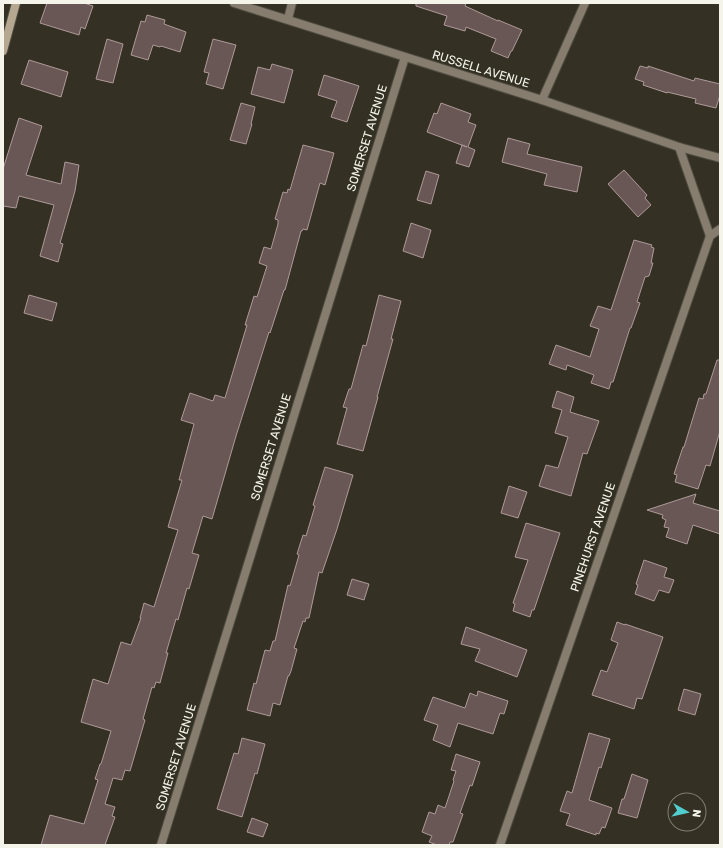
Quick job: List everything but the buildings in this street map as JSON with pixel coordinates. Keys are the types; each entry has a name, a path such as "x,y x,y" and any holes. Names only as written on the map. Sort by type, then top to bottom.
{"street":[{"path":"3,51 16,3"},
{"name":"RUSSELL AVENUE","path":"234,3 542,100 679,147 720,158"},
{"path":"288,19 292,3"},
{"path":"542,100 586,3"},
{"name":"SOMERSET AVENUE","path":"161,845 405,57"},
{"path":"679,147 710,236 720,229"},
{"name":"PINEHURST AVENUE","path":"500,845 710,236"}]}
